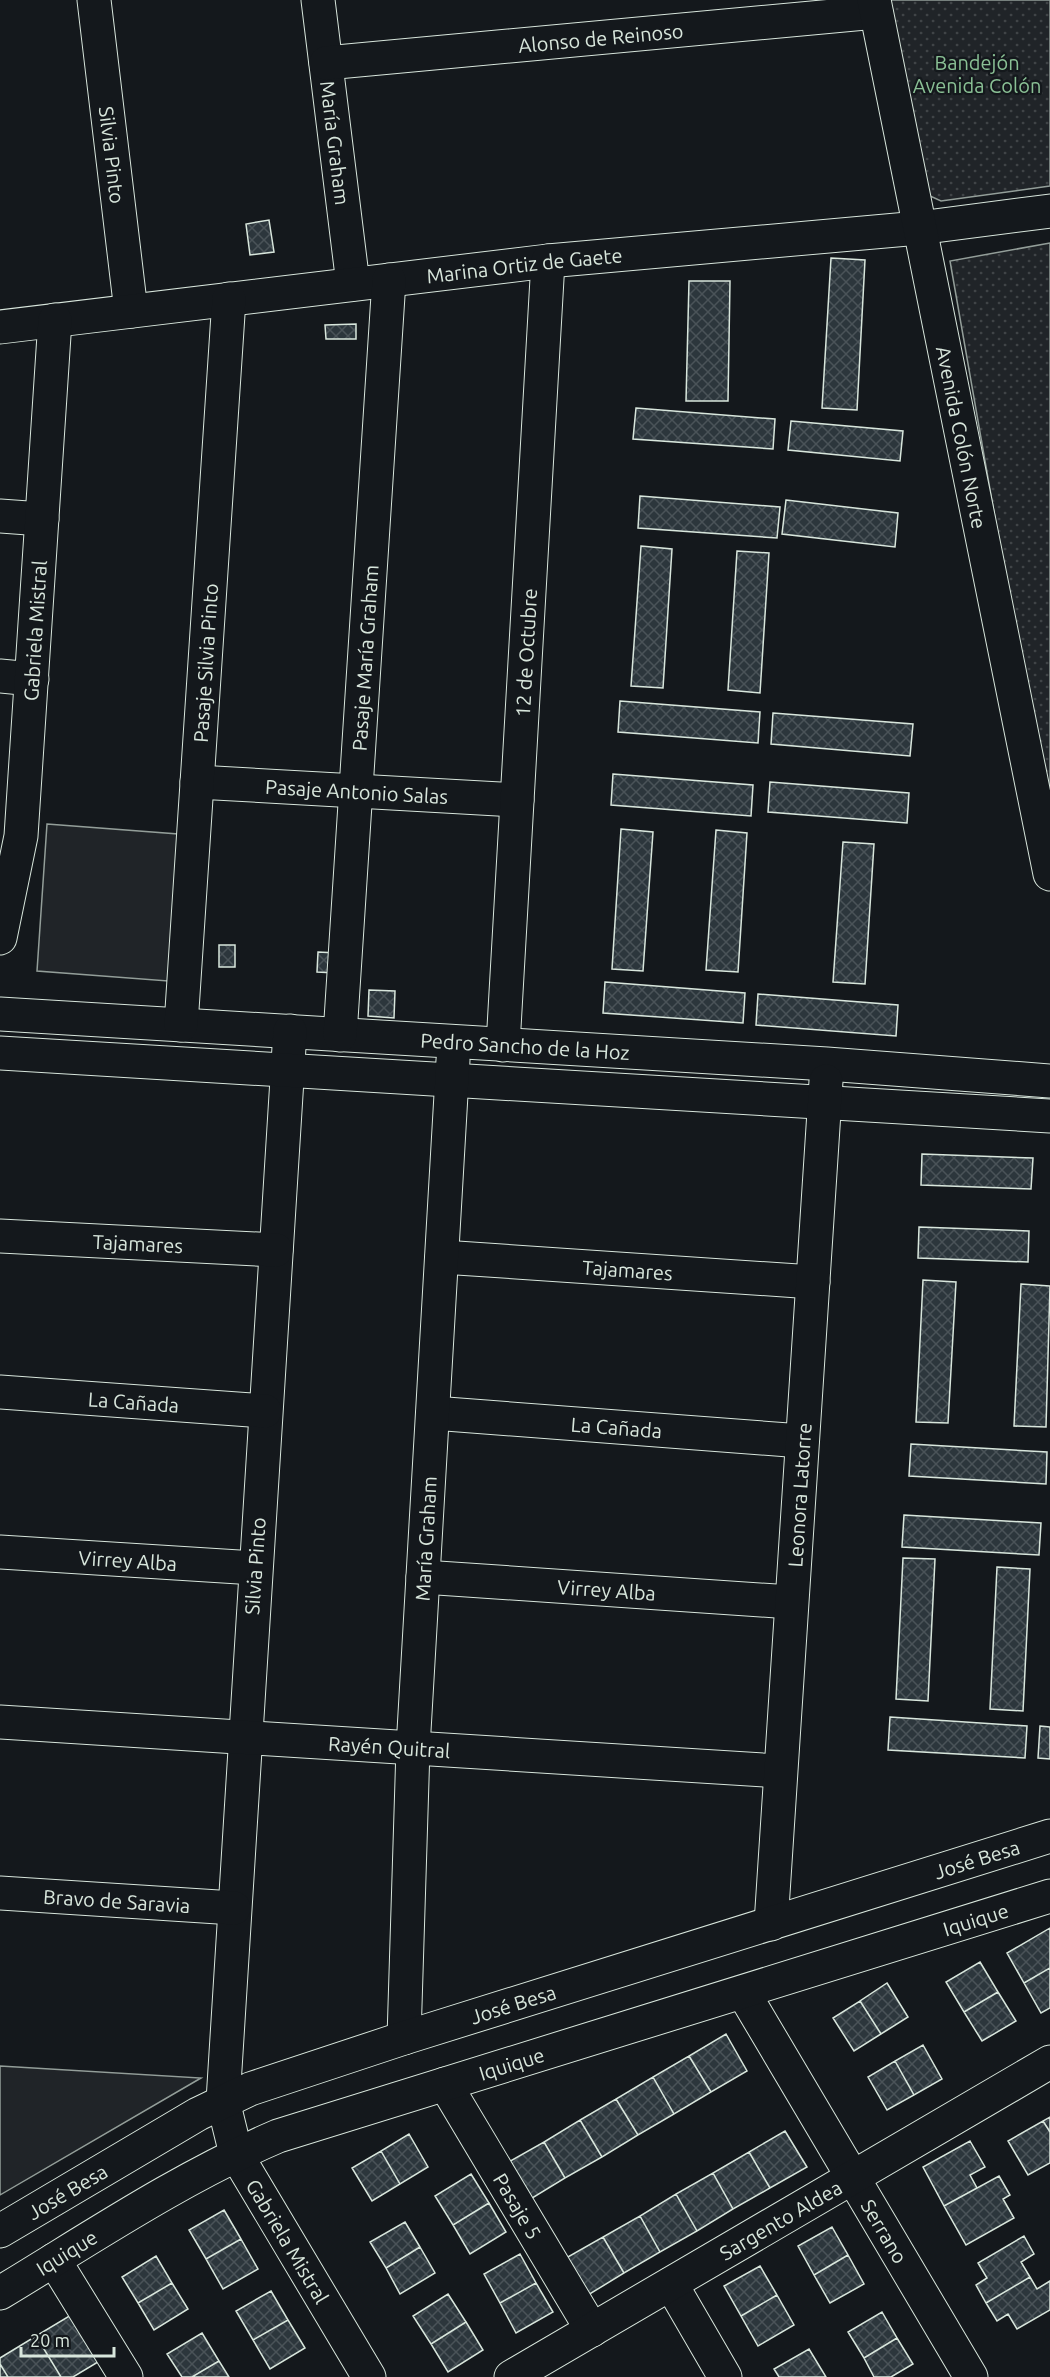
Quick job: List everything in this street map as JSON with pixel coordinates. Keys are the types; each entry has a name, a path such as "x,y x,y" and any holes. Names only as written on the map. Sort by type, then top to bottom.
{"street":[{"name":"Silvia Pinto","path":"94,0 131,311"},
{"name":"María Graham","path":"318,0 353,284"},
{"name":"Alonso de Reinoso","path":"326,63 875,6"},
{"name":"Avenida Colón Norte","path":"875,6 1050,874"},
{"name":"Marina Ortiz de Gaete","path":"0,327 548,261 919,228 1050,211"},
{"name":"12 de Octubre","path":"503,1045 548,261"},
{"name":"Pasaje María Graham","path":"340,1035 389,280"},
{"name":"Pasaje Silvia Pinto","path":"181,1025 229,299"},
{"name":"Gabriela Mistral","path":"0,938 10,835 16,677 42,519 56,320"},
{"path":"0,516 42,519"},
{"name":"Pasaje Antonio Salas","path":"197,782 517,800"},
{"name":"Pedro Sancho de la Hoz","path":"0,1014 827,1064 1050,1081"},
{"name":"Silvia Pinto","path":"223,2101 290,1031"},
{"name":"María Graham","path":"404,2038 414,1748 454,1042"},
{"name":"Pedro Sancho de la Hoz","path":"0,1053 1050,1116"},
{"name":"Leonora Latorre","path":"771,1924 779,1772 827,1064"},
{"name":"Tajamares","path":"0,1236 276,1250"},
{"name":"Tajamares","path":"442,1257 813,1282"},
{"name":"La Cañada","path":"0,1392 265,1411"},
{"name":"La Cañada","path":"433,1413 802,1441"},
{"name":"Virrey Alba","path":"0,1552 255,1568"},
{"name":"Virrey Alba","path":"423,1577 791,1602"},
{"name":"Rayén Quitral","path":"0,1722 779,1772"},
{"name":"José Besa","path":"0,2231 223,2101 278,2079 1050,1836"},
{"name":"Bravo de Saravia","path":"0,1893 234,1908"},
{"name":"Iquique","path":"0,2293 236,2154 312,2124 1050,1896"},
{"name":"Serrano","path":"743,1992 971,2377"},
{"name":"Sargento Aldea","path":"511,2377 1050,2062"},
{"name":"Pasaje 5","path":"444,2084 592,2330"},
{"name":"Gabriela Mistral","path":"223,2101 236,2154 369,2377"},
{"path":"54,2260 126,2377"},
{"path":"671,2284 725,2377"}],"green space":[{"name":"Bandejón Avenida Colón","path":"888,0 1050,0 1050,186 941,201 930,196"},
{"path":"1050,243 1050,832 950,261"},
{"path":"47,824 178,834 168,981 37,971"},
{"path":"0,2066 201,2078 0,2195"}],"building":[{"path":"269,220 274,252 250,255 246,224"},
{"path":"831,258 865,260 857,410 822,408"},
{"path":"689,281 730,281 728,401 686,401"},
{"path":"356,324 356,339 326,339 325,325"},
{"path":"636,408 775,419 773,449 633,439"},
{"path":"791,421 903,431 900,461 788,450"},
{"path":"640,496 780,507 777,538 638,528"},
{"path":"786,500 898,513 895,547 782,534"},
{"path":"641,546 672,549 663,688 631,686"},
{"path":"737,551 769,553 760,693 728,690"},
{"path":"620,701 760,712 758,743 618,732"},
{"path":"773,713 913,724 910,756 771,744"},
{"path":"613,774 753,785 751,816 611,805"},
{"path":"770,782 909,793 907,823 768,812"},
{"path":"621,829 653,832 643,971 612,969"},
{"path":"716,830 747,833 738,972 706,970"},
{"path":"843,842 874,844 865,984 833,982"},
{"path":"219,945 235,945 235,967 219,967"},
{"path":"318,952 337,953 336,973 317,972"},
{"path":"605,982 745,993 743,1023 603,1013"},
{"path":"369,990 395,991 394,1018 368,1016"},
{"path":"758,994 898,1005 896,1036 756,1025"},
{"path":"922,1154 1033,1158 1031,1189 921,1185"},
{"path":"919,1227 1029,1231 1028,1262 918,1258"},
{"path":"923,1280 956,1282 948,1423 916,1422"},
{"path":"1021,1284 1050,1286 1046,1427 1014,1426"},
{"path":"911,1444 1047,1452 1046,1484 909,1476"},
{"path":"904,1515 1041,1523 1039,1555 902,1547"},
{"path":"903,1558 935,1559 928,1701 896,1699"},
{"path":"997,1567 1030,1569 1023,1711 990,1709"},
{"path":"890,1717 1027,1726 1025,1758 888,1750"},
{"path":"1040,1726 1050,1727 1050,1759 1038,1758"},
{"path":"1050,1928 1050,1968 1024,1983 1007,1953"},
{"path":"980,1962 998,1992 964,2012 946,1982"},
{"path":"1050,1968 1050,2008 1041,2013 1024,1983"},
{"path":"887,1983 908,2017 881,2034 860,2001"},
{"path":"998,1992 1016,2021 982,2041 964,2012"},
{"path":"860,2001 881,2034 854,2051 833,2018"},
{"path":"726,2034 747,2071 711,2092 689,2056"},
{"path":"923,2045 942,2079 914,2095 895,2061"},
{"path":"689,2056 711,2092 674,2114 653,2077"},
{"path":"895,2061 914,2095 887,2110 868,2077"},
{"path":"653,2077 674,2114 638,2135 616,2099"},
{"path":"616,2099 638,2135 602,2157 580,2120"},
{"path":"1050,2117 1050,2132 1043,2121"},
{"path":"580,2120 602,2157 565,2178 544,2142"},
{"path":"1043,2121 1050,2132 1050,2163 1028,2175 1008,2141"},
{"path":"785,2131 807,2167 770,2188 749,2152"},
{"path":"409,2134 428,2167 400,2184 381,2151"},
{"path":"970,2141 985,2167 970,2175 977,2188 944,2206 923,2167"},
{"path":"544,2142 565,2178 529,2200 507,2163"},
{"path":"381,2151 400,2184 372,2201 352,2168"},
{"path":"749,2152 770,2188 733,2209 713,2173"},
{"path":"713,2173 733,2209 697,2231 676,2194"},
{"path":"471,2174 489,2203 453,2225 435,2196"},
{"path":"999,2176 1010,2195 1003,2199 1014,2218 966,2245 944,2206"},
{"path":"676,2194 697,2231 660,2252 640,2216"},
{"path":"489,2203 506,2232 470,2254 453,2225"},
{"path":"224,2210 241,2239 206,2259 189,2230"},
{"path":"640,2216 660,2252 624,2273 603,2237"},
{"path":"405,2222 420,2247 386,2268 370,2242"},
{"path":"832,2227 848,2255 814,2275 798,2246"},
{"path":"1024,2236 1034,2254 1021,2262 1030,2277 986,2303 976,2285 987,2278 978,2263"},
{"path":"603,2237 624,2273 588,2295 566,2258"},
{"path":"241,2239 258,2269 223,2289 206,2259"},
{"path":"420,2247 435,2273 400,2294 386,2268"},
{"path":"520,2254 536,2283 500,2303 484,2274"},
{"path":"848,2255 864,2284 830,2303 814,2275"},
{"path":"156,2256 172,2283 138,2303 122,2277"},
{"path":"760,2266 777,2295 741,2316 724,2286"},
{"path":"1030,2277 1037,2289 1050,2281 1050,2310 1017,2329 1008,2314 997,2321 986,2303"},
{"path":"172,2283 188,2309 154,2330 138,2303"},
{"path":"536,2283 553,2312 516,2333 500,2303"},
{"path":"271,2291 288,2320 253,2340 236,2311"},
{"path":"448,2294 466,2322 431,2344 413,2316"},
{"path":"777,2295 794,2325 758,2346 741,2316"},
{"path":"76,2312 103,2359 73,2377 61,2377 36,2336"},
{"path":"882,2312 897,2338 864,2358 848,2332"},
{"path":"288,2320 305,2348 270,2369 253,2340"},
{"path":"466,2322 483,2350 448,2372 431,2344"},
{"path":"202,2333 219,2361 192,2377 182,2377 167,2354"},
{"path":"36,2336 61,2377 8,2377 0,2364 0,2358"},
{"path":"897,2338 913,2364 891,2377 874,2377 864,2358"},
{"path":"809,2349 826,2377 779,2377 774,2369"},
{"path":"219,2361 229,2377 192,2377"},
{"path":"0,2364 8,2377 0,2377"}]}
